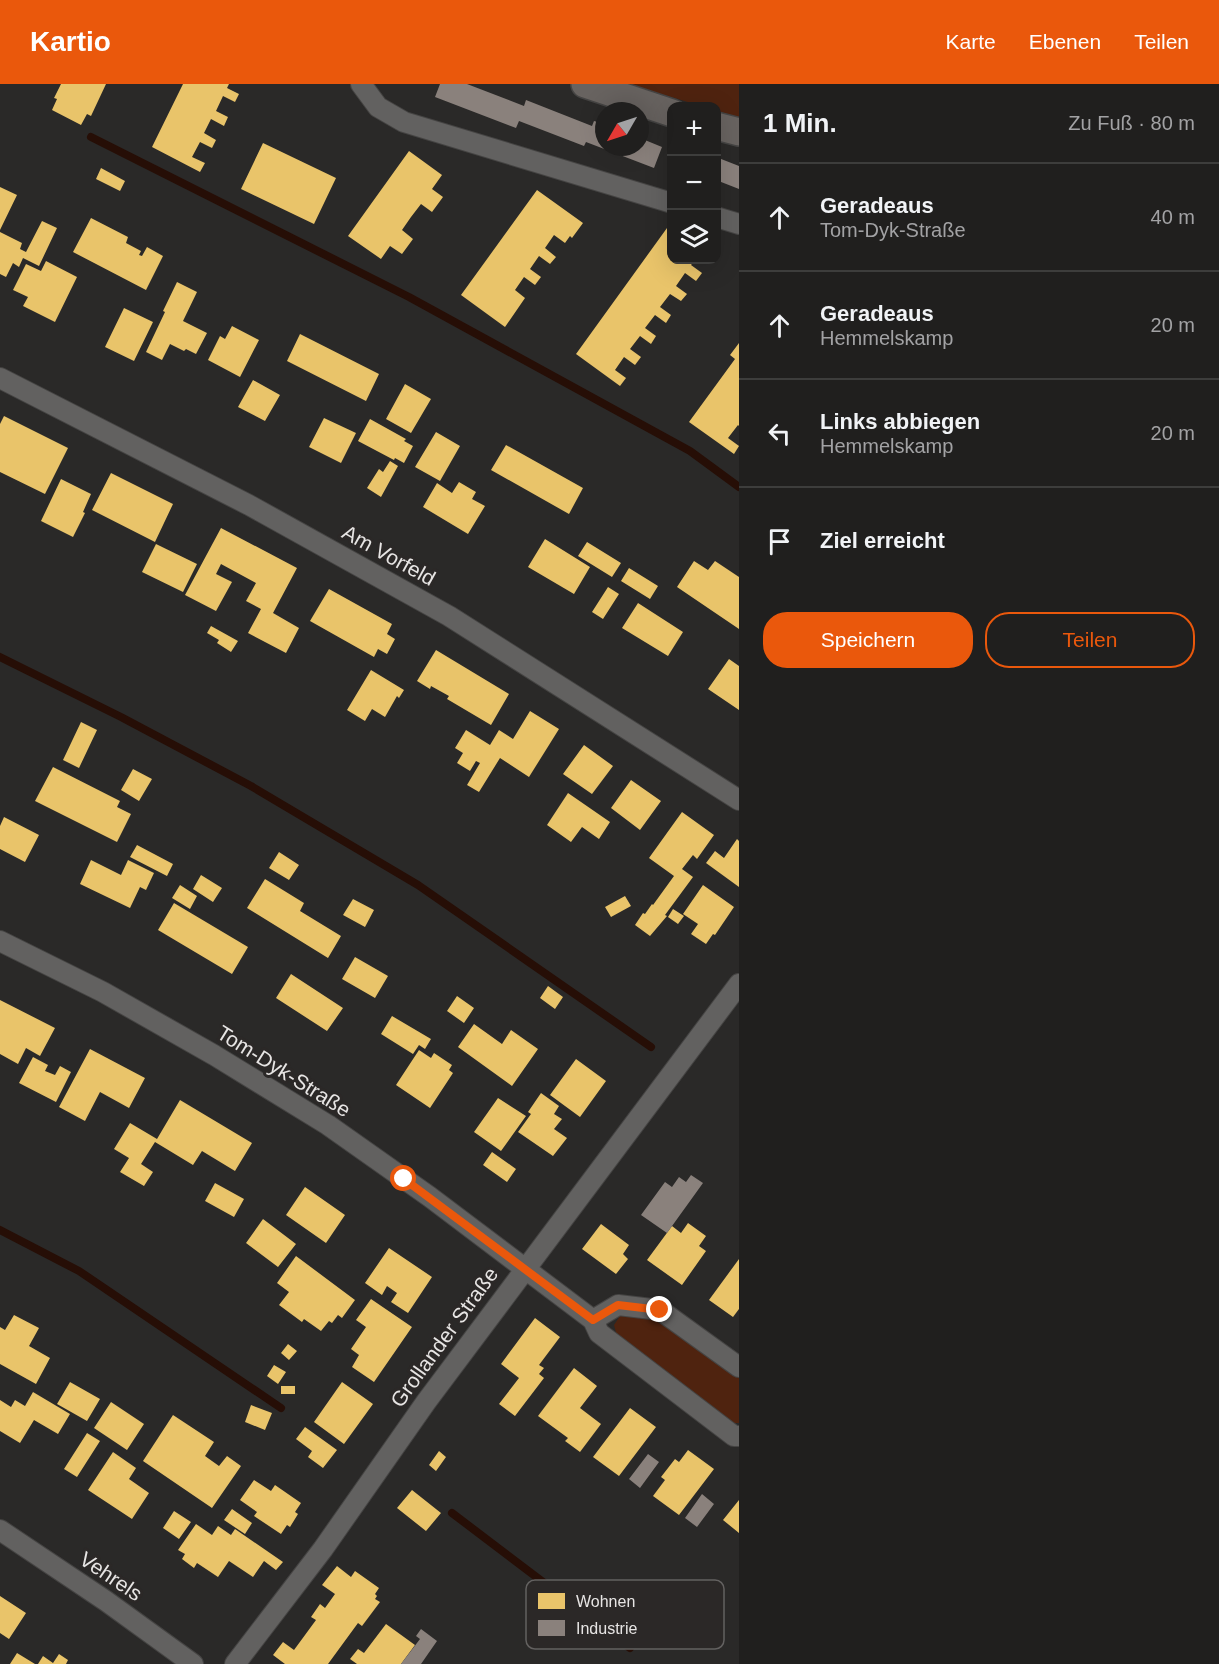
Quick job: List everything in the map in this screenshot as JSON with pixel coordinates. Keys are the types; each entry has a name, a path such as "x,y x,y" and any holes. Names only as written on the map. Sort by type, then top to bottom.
{"street":[{"path":"361,84 378,108 404,122 667,201"},
{"path":"585,84 667,111"},
{"path":"721,127 739,132"},
{"path":"721,218 739,224"},
{"name":"Am Vorfeld","path":"0,378 249,505 449,616 739,800"},
{"name":"Tom-Dyk-Straße","path":"0,941 113,997 214,1054 328,1125 430,1197 593,1320 599,1333 734,1436 739,1436"},
{"name":"Grollander Straße","path":"235,1664 323,1549 426,1402 739,984"},
{"path":"593,1320 618,1305 660,1310 739,1367"},
{"name":"Vehrels","path":"0,1530 106,1600 194,1664"}],"shaded area":[{"path":"628,84 739,84 739,117 721,112 721,102 688,102"},
{"path":"622,1313 636,1313 670,1327 739,1375 739,1423 733,1423 617,1336 614,1325"}],"building: Wohnen":[{"path":"61,84 106,84 91,116 87,114 81,125 52,110 57,99 54,98"},
{"path":"183,84 229,84 227,88 239,94 235,102 223,96 216,111 228,117 224,126 211,119 204,133 216,140 212,148 200,142 192,157 205,163 200,172 152,147"},
{"path":"263,143 336,178 314,224 241,189"},
{"path":"409,151 442,175 432,189 443,197 432,212 421,204 411,217 402,230 413,239 402,254 390,246 381,259 348,236"},
{"path":"101,168 125,181 120,191 96,179"},
{"path":"0,187 17,195 0,230"},
{"path":"537,190 583,223 572,238 570,236 565,243 554,235 545,248 556,257 550,264 539,256 530,269 541,277 535,285 524,277 515,290 525,298 505,327 461,295"},
{"path":"91,218 128,237 126,243 141,251 139,255 142,256 147,247 163,256 146,290 73,252"},
{"path":"42,221 57,228 39,266 23,258 19,267 13,263 6,277 0,274 0,232 22,243 20,249 26,252"},
{"path":"667,228 667,264 692,264 702,273 696,281 685,273 676,286 687,294 681,301 670,294 660,307 671,315 666,323 655,315 645,328 656,336 651,344 640,336 630,349 641,357 635,365 624,357 615,370 626,378 620,386 576,354"},
{"path":"46,261 77,277 55,322 23,306 28,297 13,290 26,264 41,271"},
{"path":"177,282 197,292 183,321 207,333 196,354 170,344 162,360 146,352"},
{"path":"124,308 153,322 134,361 105,347"},
{"path":"232,326 259,340 240,377 208,360 220,336 225,339"},
{"path":"300,334 379,374 366,401 287,361"},
{"path":"739,343 739,426 728,438 739,446 734,454 689,422 735,359 730,355"},
{"path":"253,380 280,395 265,421 238,407"},
{"path":"405,384 431,399 411,433 386,419"},
{"path":"4,416 68,448 45,494 0,472 0,424"},
{"path":"324,418 356,433 341,463 309,447"},
{"path":"370,419 406,439 404,441 413,446 404,463 358,441"},
{"path":"436,432 460,446 440,481 415,467"},
{"path":"506,445 583,488 569,514 491,470"},
{"path":"390,461 398,466 381,497 367,488 379,469 383,472"},
{"path":"111,473 173,504 155,542 92,510"},
{"path":"61,479 91,494 83,512 85,513 73,537 41,521"},
{"path":"459,482 476,492 472,499 485,506 468,534 423,507 437,483 452,493"},
{"path":"221,528 297,568 273,613 299,628 286,653 248,633 261,609 246,601 256,583 221,564 216,574 232,582 216,611 185,595"},
{"path":"545,539 590,567 574,594 528,567"},
{"path":"587,542 621,563 612,577 578,556"},
{"path":"156,544 197,564 183,592 142,572"},
{"path":"694,561 708,570 715,561 739,577 739,629 677,587"},
{"path":"629,568 658,586 650,599 621,581"},
{"path":"608,587 619,594 603,619 592,612"},
{"path":"329,589 392,624 387,634 395,639 387,654 378,649 374,657 310,621"},
{"path":"638,603 683,632 668,656 622,628"},
{"path":"211,626 238,641 231,652 217,643 219,640 207,633"},
{"path":"436,650 509,694 491,725 447,699 449,696 417,681"},
{"path":"729,659 739,666 739,710 708,689"},
{"path":"371,670 404,690 399,698 397,696 385,717 372,709 365,721 347,710"},
{"path":"530,711 559,729 529,777 500,758 479,792 467,785 480,763 476,761 470,771 457,763 463,753 455,748 466,730 490,745 499,730 513,739"},
{"path":"81,722 97,730 79,768 63,760"},
{"path":"584,745 613,766 592,794 563,774"},
{"path":"53,767 120,801 117,807 131,814 117,842 35,801"},
{"path":"133,769 152,779 139,801 121,790"},
{"path":"631,780 661,801 640,830 611,808"},
{"path":"568,793 610,822 599,839 582,827 571,842 547,825"},
{"path":"682,812 714,835 697,859 693,855 682,869 693,877 665,915 667,916 650,936 635,925 674,876 649,858"},
{"path":"4,817 39,835 25,862 0,849 0,826"},
{"path":"737,839 739,841 739,887 706,863 715,851 724,858"},
{"path":"137,845 173,864 167,876 130,857"},
{"path":"279,852 299,865 289,880 269,868"},
{"path":"91,860 121,875 128,860 154,873 146,890 140,887 130,908 80,884"},
{"path":"201,875 222,888 213,902 193,889"},
{"path":"265,879 304,903 300,911 341,936 328,958 247,908"},
{"path":"180,885 197,896 190,909 172,898"},
{"path":"703,885 734,907 706,944 691,934 698,924 683,914"},
{"path":"625,896 631,906 611,917 605,907"},
{"path":"353,899 374,910 365,927 343,915"},
{"path":"174,903 248,947 232,974 158,930"},
{"path":"673,909 684,916 678,924 668,917"},
{"path":"355,957 388,976 375,998 342,979"},
{"path":"291,974 343,1008 327,1031 276,998"},
{"path":"548,986 563,997 555,1009 540,998"},
{"path":"457,996 474,1008 464,1023 447,1011"},
{"path":"0,1000 55,1028 40,1056 26,1048 18,1064 0,1054"},
{"path":"392,1016 431,1039 425,1049 419,1045 413,1054 381,1034"},
{"path":"474,1024 502,1044 511,1030 538,1049 512,1086 458,1047"},
{"path":"90,1049 145,1078 129,1108 100,1092 85,1121 59,1107"},
{"path":"419,1050 431,1058 434,1053 452,1065 449,1070 453,1073 430,1108 396,1085"},
{"path":"33,1057 48,1065 45,1071 55,1075 60,1066 71,1072 56,1102 19,1083"},
{"path":"576,1059 606,1081 580,1117 550,1095"},
{"path":"541,1093 559,1106 554,1114 562,1119 554,1129 567,1138 553,1156 518,1132 531,1114 528,1112"},
{"path":"498,1098 526,1116 501,1151 474,1132"},
{"path":"180,1100 252,1143 235,1171 202,1151 193,1165 155,1142 141,1164 153,1172 144,1186 120,1172 129,1158 114,1149 130,1123 157,1139"},
{"path":"492,1152 516,1169 507,1182 483,1165"},
{"path":"215,1183 244,1199 234,1217 205,1201"},
{"path":"305,1187 345,1215 326,1243 286,1215"},
{"path":"263,1219 296,1244 278,1267 246,1243"},
{"path":"688,1223 706,1236 699,1246 706,1251 682,1285 647,1260 672,1226 681,1233"},
{"path":"601,1224 629,1245 623,1254 628,1259 616,1274 582,1249"},
{"path":"389,1248 432,1277 408,1313 391,1302 397,1293 387,1286 382,1295 365,1283"},
{"path":"296,1256 355,1300 342,1318 338,1315 321,1331 304,1319 302,1322 279,1305 289,1292 277,1283"},
{"path":"739,1259 739,1309 733,1317 709,1300"},
{"path":"371,1299 412,1327 374,1382 352,1367 359,1355 351,1349 366,1327 356,1320"},
{"path":"14,1315 39,1328 29,1346 50,1358 36,1384 0,1364 0,1327 5,1330"},
{"path":"535,1318 560,1337 539,1365 544,1368 539,1374 544,1378 515,1416 499,1404 519,1378 501,1364"},
{"path":"288,1344 297,1351 289,1360 281,1353"},
{"path":"274,1365 286,1372 278,1384 267,1376"},
{"path":"574,1368 597,1386 580,1408 601,1424 580,1452 565,1441 568,1438 538,1416"},
{"path":"70,1382 100,1399 87,1421 57,1404"},
{"path":"342,1382 373,1404 344,1444 314,1422"},
{"path":"281,1386 295,1386 295,1394 281,1394"},
{"path":"33,1392 70,1414 58,1434 34,1420 20,1443 0,1431 0,1400 11,1407 15,1400 25,1406"},
{"path":"111,1402 144,1424 127,1450 94,1428"},
{"path":"251,1405 272,1413 265,1430 245,1422"},
{"path":"630,1408 656,1427 619,1476 593,1457"},
{"path":"173,1415 214,1442 205,1456 219,1466 227,1456 241,1466 212,1508 143,1461"},
{"path":"305,1427 337,1450 323,1468 308,1457 312,1451 296,1439"},
{"path":"87,1433 100,1441 77,1477 64,1469"},
{"path":"688,1450 714,1469 679,1515 653,1496 665,1480 661,1477 675,1459 679,1462"},
{"path":"439,1451 446,1457 436,1471 429,1465"},
{"path":"113,1452 136,1468 129,1479 149,1493 132,1519 88,1490"},
{"path":"254,1480 271,1491 275,1485 301,1503 295,1512 298,1514 290,1527 287,1525 281,1534 254,1516 257,1512 240,1500"},
{"path":"412,1490 441,1513 426,1531 397,1508"},
{"path":"739,1500 739,1533 723,1520"},
{"path":"232,1509 252,1523 245,1534 224,1520"},
{"path":"174,1511 191,1522 179,1539 163,1528"},
{"path":"196,1524 212,1535 218,1526 231,1535 235,1529 283,1562 276,1570 264,1561 253,1577 229,1561 218,1577 197,1563 194,1568 182,1559 185,1554 178,1550"},
{"path":"337,1566 351,1577 355,1571 379,1588 375,1599 380,1602 362,1626 358,1623 328,1664 285,1664 273,1655 283,1642 294,1650 316,1620 311,1617 320,1604 325,1608 335,1594 322,1585"},
{"path":"0,1596 26,1613 9,1639 0,1633"},
{"path":"386,1624 415,1645 401,1664 357,1664 350,1659 358,1649 364,1653"},
{"path":"17,1653 35,1664 10,1664"},
{"path":"59,1654 68,1660 66,1664 38,1664 43,1656 53,1663"}],"building: Industrie":[{"path":"440,84 467,84 524,106 526,100 592,126 595,121 595,145 586,142 584,146 519,121 516,128 435,97"},
{"path":"649,142 662,147 654,168 623,156 649,156"},
{"path":"721,159 739,166 739,189 721,182"},
{"path":"691,1175 703,1183 667,1233 641,1215 665,1182 672,1187 679,1177 686,1182"},
{"path":"648,1454 659,1462 640,1488 629,1479"},
{"path":"702,1494 714,1504 697,1527 685,1518"},
{"path":"421,1629 437,1641 421,1664 401,1664 420,1639 416,1636"}],"waterway":[{"path":"91,137 409,297 690,451 739,487"},
{"path":"0,657 121,717 251,786 418,885 651,1047"},
{"path":"0,1230 79,1271 281,1408"},
{"path":"452,1513 540,1580"}],"route":[{"path":"404,1179 593,1320 618,1305 660,1310"}]}
